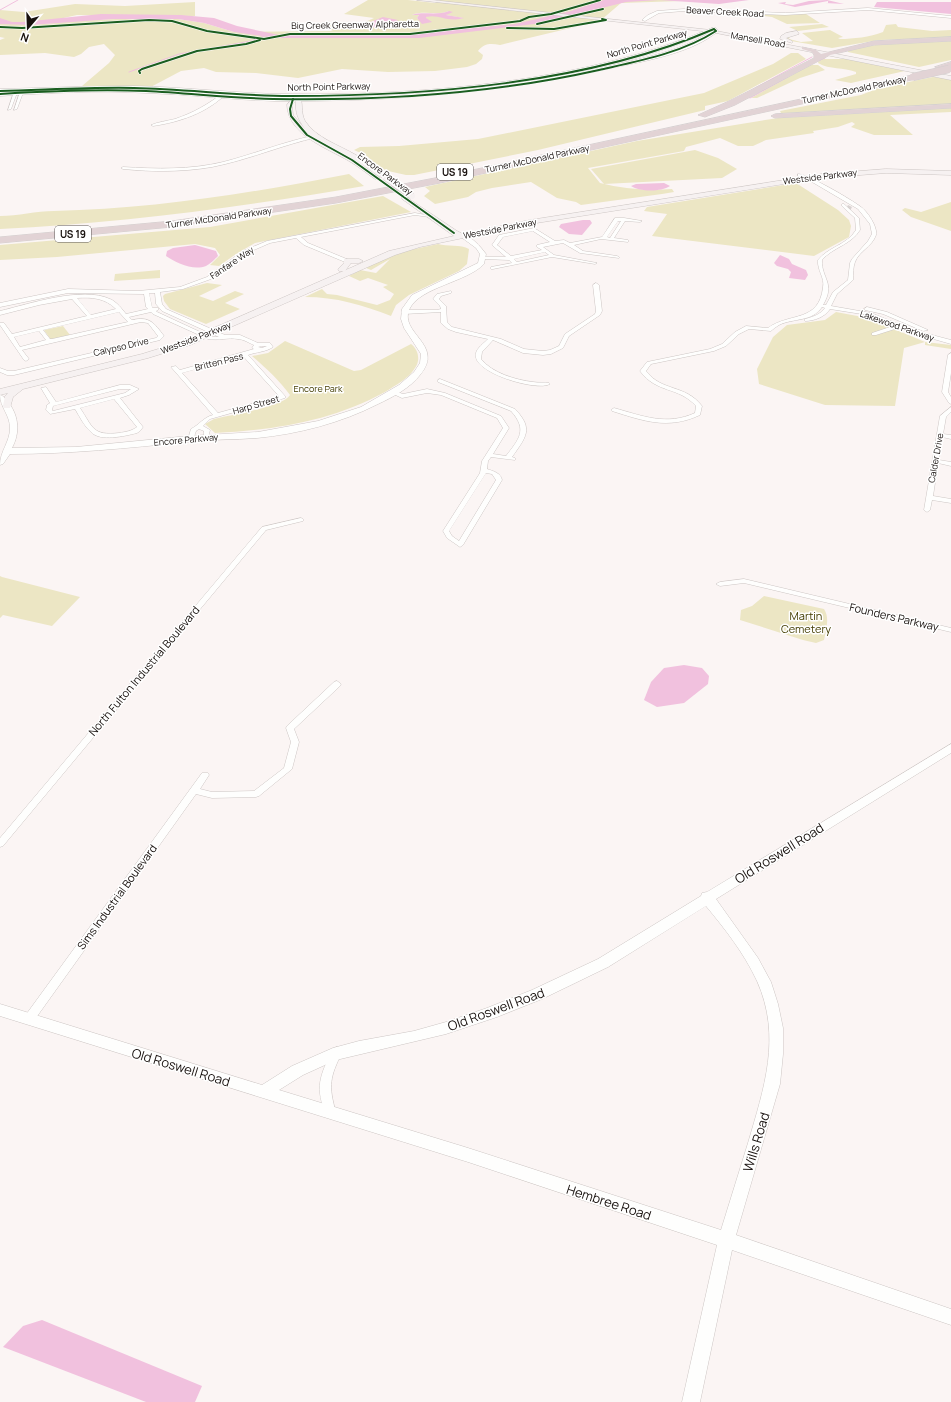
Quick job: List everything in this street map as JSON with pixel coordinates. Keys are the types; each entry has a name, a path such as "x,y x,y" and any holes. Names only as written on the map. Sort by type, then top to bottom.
{"highway":[{"path":"606,141 715,110 828,51 890,42 951,39"},
{"path":"804,48 817,52 817,58"},
{"path":"828,51 844,48"},
{"name":"Turner McDonald Parkway","path":"0,235 145,222 296,202 395,184 606,141 909,76 939,67 951,72"},
{"name":"Turner McDonald Parkway","path":"909,76 951,72"},
{"path":"606,141 762,117 951,106"},
{"name":"Turner McDonald Parkway","path":"0,240 140,228 284,209 397,189 606,141"}],"main road":[{"name":"Mansell Road","path":"419,0 708,31 715,30 804,48 951,72"},
{"name":"Mansell Road","path":"444,0 644,20 715,30 790,42 942,76 951,72"},
{"path":"681,28 698,31 701,35"},
{"path":"790,42 783,38 788,34 797,33"},
{"name":"Encore Parkway","path":"296,98 290,108 291,116 312,135 352,160 377,178 404,198 417,211 458,232"},
{"name":"Encore Parkway","path":"312,135 354,156 412,196 458,232"},
{"name":"Westside Parkway","path":"0,386 142,352 207,332 342,269 402,244 521,220 804,179 877,171 951,172"},
{"name":"Westside Parkway","path":"0,392 154,354 392,253 458,232 804,179"},
{"path":"458,232 470,232 521,220"},
{"path":"440,236 444,232 444,226"},
{"path":"342,269 348,264 347,262 360,261"},
{"path":"3,402 9,396 26,386"}],"street":[{"name":"Beaver Creek Road","path":"644,20 654,13 677,10 780,14 860,9 951,17"},
{"name":"North Point Parkway","path":"0,92 131,91 296,98 416,95 502,86 596,70 667,52 699,41 715,30"},
{"name":"North Point Parkway","path":"296,98 499,84 580,70 660,50 708,31"},
{"path":"660,50 667,52"},
{"path":"15,109 19,91"},
{"path":"9,109 19,91"},
{"path":"152,124 174,121 196,114 211,105 221,94"},
{"path":"125,167 167,170 205,167 312,135"},
{"path":"804,179 819,191"},
{"path":"614,410 659,423 676,423 689,419 698,414 699,406 693,397 655,384 648,379 644,371 649,363 712,350 724,345 737,333 748,327 769,330 775,325 817,317 823,314 830,305 835,293 850,280 852,263 854,259 874,236 872,224 852,207 804,179"},
{"path":"792,321 812,314 820,304 826,284 820,265 820,260 827,253 847,242 857,233 858,221 852,207 838,202"},
{"name":"Fanfare Way","path":"0,305 68,291 157,292 181,288 204,280 219,272 250,249 269,242 417,211"},
{"path":"604,238 617,219 640,221"},
{"path":"611,239 624,219"},
{"path":"516,263 507,259 494,245 502,235 534,229 553,242"},
{"name":"Encore Parkway","path":"458,232 481,250 482,259"},
{"path":"296,236 306,244 347,262"},
{"path":"570,244 604,238 626,242"},
{"path":"552,256 540,245 563,240 582,252 617,257"},
{"path":"405,310 415,297 470,271 482,259 496,262 545,251"},
{"path":"590,270 601,255"},
{"path":"493,268 552,256 595,263"},
{"path":"449,292 439,295 436,299 441,304 443,310 444,323 450,328 492,338 530,352 543,353 557,350 564,343 567,335 597,315 599,310 596,285"},
{"path":"146,292 151,310"},
{"path":"157,292 161,308"},
{"path":"73,297 90,317"},
{"path":"0,313 73,297 104,298 112,302 130,321"},
{"name":"Lakewood Parkway","path":"820,304 879,311 926,331 951,337"},
{"name":"Lakewood Parkway","path":"830,305 869,314 921,335 951,342"},
{"path":"125,316 161,308 207,332 213,339 224,337"},
{"path":"10,336 120,310"},
{"path":"151,310 207,332 224,337"},
{"path":"405,310 443,310"},
{"name":"Encore Parkway","path":"4,451 71,450 118,447 190,439 264,434 333,420 360,410 392,392 419,373 425,360 423,346 404,322 405,310"},
{"path":"19,349 130,321"},
{"name":"Calypso Drive","path":"0,370 7,373 14,373 158,339 161,336 153,324 148,321 130,321"},
{"path":"874,334 906,323"},
{"path":"2,324 26,359"},
{"path":"40,330 50,341"},
{"name":"Britten Pass","path":"179,372 245,355 257,347 246,342 246,340 240,337 224,337"},
{"path":"492,338 478,354 478,359 482,366 497,373 532,384 547,384"},
{"name":"Harp Street","path":"190,439 193,430 199,427 203,421 283,397 245,355"},
{"path":"951,355 945,392 951,402"},
{"path":"174,367 217,416"},
{"path":"440,381 513,410 523,421 525,432 511,459 490,455"},
{"path":"120,387 130,387 136,389 133,392 116,397 52,413 49,410 50,405 120,387"},
{"path":"44,388 54,404"},
{"path":"392,392 402,396 435,391 499,417 506,428 486,461 484,470 446,531 449,537 460,545 499,480 494,473 484,470"},
{"path":"453,398 466,391"},
{"path":"76,407 94,433 99,435 136,432 140,427 116,397"},
{"path":"0,462 12,437 14,418 3,402"},
{"name":"Calder Drive","path":"927,510 943,414 951,409"},
{"path":"199,427 207,430 206,438"},
{"path":"118,434 118,447"},
{"path":"939,435 951,437"},
{"path":"12,437 26,448 71,450"},
{"path":"0,466 13,458 42,451"},
{"path":"935,461 951,464"},
{"path":"929,497 951,501"},
{"name":"North Fulton Industrial Boulevard","path":"0,844 264,528 301,520"},
{"name":"Founders Parkway","path":"720,584 744,581 951,630"},
{"path":"194,790 212,795 256,794 288,769 295,742 290,728 337,684"},
{"name":"Old Roswell Road","path":"0,1010 264,1092 300,1069 337,1052 422,1035 483,1016 535,996 603,962 951,748"},
{"name":"Sims Industrial Boulevard","path":"29,1019 205,775"},
{"name":"Wills Road","path":"690,1402 726,1240 774,1084 778,1058 777,1031 770,996 758,966 742,941 708,897"},
{"path":"331,1113 324,1092 323,1083 337,1052"},
{"name":"Hembree Road","path":"264,1092 399,1133 726,1240 951,1317"}],"green space":[{"path":"368,0 408,0 435,3 440,0 712,0 621,3 600,21 500,45 488,44 483,46 478,51 483,55 482,59 476,64 467,67 435,71 388,72 342,69 298,78 256,73 216,72 204,68 181,71 147,89 82,86 109,63 115,55 104,44 89,47 81,54 74,57 45,53 0,55 0,40 5,38 0,37 0,10 24,12 75,4 125,6 195,2 195,16 77,15 32,25 87,20 145,18 178,19 204,23 234,32 333,31 326,28 334,22 361,24 374,18 344,14","holes":["449,11 446,15 463,18 452,19 434,15 419,20 417,18 419,15 412,15"]},
{"path":"806,14 820,23 787,24 772,17 757,15"},
{"path":"822,24 829,27 798,31 789,27"},
{"path":"896,24 898,27 932,31 951,30 951,38 879,40 832,48 791,41 784,38 790,36 789,39 801,42 813,41 802,33 830,30 843,37 838,38 840,39 856,38 883,32 886,25"},
{"path":"951,41 951,60 919,67 848,52 848,50 881,44"},
{"path":"791,53 798,53 806,59 728,101 705,106 705,110 538,150 414,175 406,175 388,171 379,167 367,156 354,150 360,147 399,146 478,139 704,93 773,64"},
{"path":"849,59 905,71 851,83 835,80 856,74 856,72 846,69 827,67 818,63 819,60"},
{"path":"810,65 818,65 825,70 800,78 757,98 751,98"},
{"path":"933,77 951,79 951,104 788,113 781,113 780,111 861,95 879,88"},
{"path":"951,108 951,112 890,115 913,135 874,135 851,127 855,124 852,122 838,127 813,131 814,133 766,140 753,146 738,146 720,138 686,147 684,151 588,168 600,183 636,189 672,189 674,192 581,205 576,202 557,198 531,182 492,188 476,192 468,197 435,204 424,196 430,191 425,187 637,141 778,118"},
{"path":"695,150 718,158 737,169 722,178 604,184 591,169"},
{"path":"349,174 364,186 273,201 182,213 91,223 0,229 0,216 47,211 128,207 202,199 276,188"},
{"path":"796,183 838,210 849,220 851,226 849,237 814,256 652,236 667,214 644,211 647,207"},
{"path":"383,196 411,212 255,243 219,266 210,265 220,255 215,248 195,244 57,257 0,260 0,245 210,227"},
{"path":"951,202 951,231 911,217 902,210 905,208 921,212"},
{"path":"438,244 466,247 469,249 467,264 459,271 409,295 396,305 391,316 349,302 328,298 305,297 322,289 327,294 377,305 390,300 394,294 383,287 388,285 368,278 360,281 349,276 360,270 376,273 390,259 371,270 366,268 396,253"},
{"path":"160,270 160,278 114,281 115,274"},
{"path":"207,283 222,285 199,296 213,301 235,291 244,294 225,303 240,309 206,324 170,309 164,301 163,296 165,294"},
{"path":"836,312 868,318 925,342 904,348 895,406 825,405 759,384 757,369 773,337 787,325 825,320"},
{"path":"63,326 70,335 51,340 44,330"},
{"name":"Encore Park","path":"285,341 354,371 361,370 411,344 417,352 418,362 412,372 405,379 385,392 345,410 324,417 281,426 237,432 215,433 205,424 214,419 267,407 285,399 290,395 272,374 252,356 268,353"},
{"path":"925,342 951,345 951,349 925,345"},
{"path":"0,576 80,597 52,626 3,615 0,618"},
{"name":"Martin Cemetery","path":"764,596 824,609 827,620 824,640 816,643 803,640 740,620 741,610 752,606"}],"shaded area":[{"path":"604,0 659,0 626,2 542,23 419,38 275,38 234,32 204,23 178,19 113,19 31,25 0,24 0,18 12,22 22,22 101,14 181,15 214,18 237,26 279,35 410,34 515,24 571,11"},
{"path":"659,0 749,0 719,4"},
{"path":"827,0 844,4 825,3 828,3 828,1 795,7 778,3 786,2 785,4 793,5 809,1"},
{"path":"877,2 951,2 951,14 874,7"},
{"path":"449,11 453,12 446,15 464,18 452,20 431,16 426,18 432,22 422,24 417,18 419,15 412,15 421,13 440,13"},
{"path":"383,17 398,20 394,23 378,27 351,29 338,27 343,25 363,25"},
{"path":"664,183 670,186 650,190 631,186 636,184"},
{"path":"590,220 592,223 582,235 569,234 559,227 561,224"},
{"path":"195,245 216,251 218,256 206,266 196,268 180,264 166,256 167,251 173,248"},
{"path":"780,255 789,259 792,264 806,270 808,275 805,280 789,278 791,272 788,269 777,266 774,263"},
{"path":"684,665 702,668 709,676 708,684 684,703 657,707 644,700 651,682 664,668"},
{"path":"42,1320 202,1386 195,1402 146,1402 3,1347 23,1326"}],"waterway":[{"path":"0,10 18,0"},
{"path":"129,72 179,54 251,41 267,35"},
{"path":"755,88 812,57"},
{"path":"818,61 825,58"},
{"path":"750,98 788,77"}],"tunnel":[{"path":"847,207 851,209"}],"cycle path":[{"name":"Big Creek Greenway Alpharetta","path":"0,27 22,28 149,20 172,21 207,31 264,39 290,34 410,34 520,21 529,17 551,14 600,0"},
{"path":"537,24 603,9"},
{"path":"507,28 554,29 606,20 602,19"},
{"path":"0,91 134,88 289,96 374,94 446,89 525,80 599,66 684,42 714,29 716,31 696,42 657,56 578,75 491,89 404,97 273,99 128,90 0,94"},
{"path":"140,73 139,71 142,69 189,53 212,48 246,44 260,40"},
{"path":"293,99 290,109 291,116 307,135 352,160 454,233"}]}
